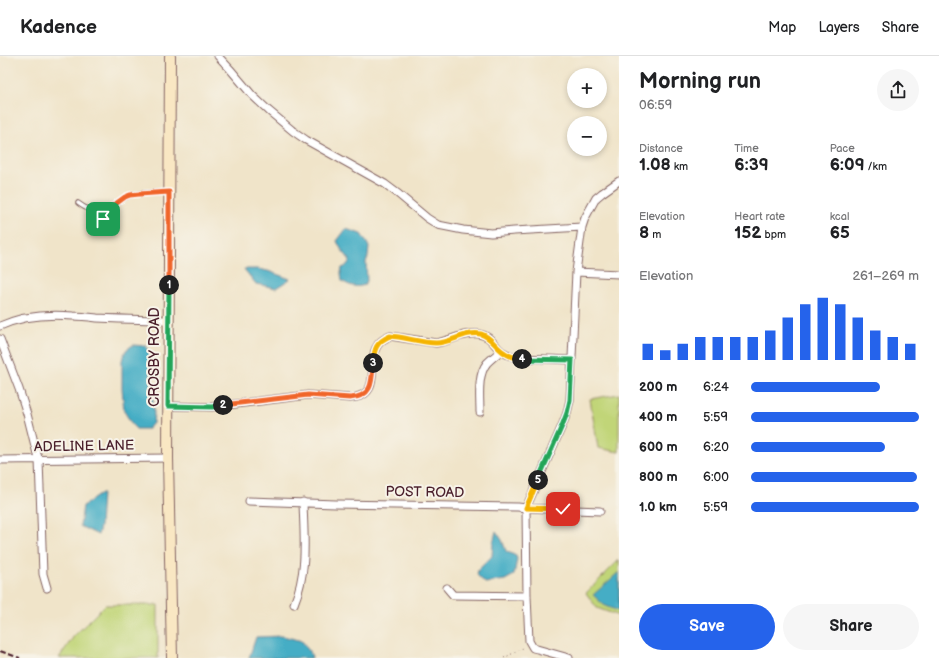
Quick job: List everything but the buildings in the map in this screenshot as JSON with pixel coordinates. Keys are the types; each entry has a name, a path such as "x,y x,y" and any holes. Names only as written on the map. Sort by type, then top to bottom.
{"street":[{"name":"CROSBY ROAD","path":"170,56 168,458 172,658"},
{"path":"218,56 252,95 293,131 306,140 385,184 438,225 463,230 491,233 582,227"},
{"path":"569,658 537,650 530,645 528,634 526,508 562,426 570,400 576,272 582,227 585,218 596,198 619,181"},
{"path":"576,272 619,274"},
{"path":"0,326 24,319 58,315 132,320 168,320"},
{"path":"168,406 212,407 308,395 357,398 367,391 371,385 375,349 378,343 390,336 436,343 467,335 480,334 487,336 492,340 501,351 514,357 572,360"},
{"path":"0,339 19,389 39,460 43,574 47,588"},
{"path":"480,412 481,376 483,370 487,364 501,351"},
{"name":"ADELINE LANE","path":"0,460 168,458"},
{"name":"POST ROAD","path":"249,501 518,507 600,511"},
{"path":"294,604 304,569 305,546 303,502"},
{"path":"447,588 453,595 527,596"}],"lane":[{"path":"78,203 93,212 100,212 110,208 130,195 169,192"},
{"path":"100,212 100,218"}],"path":[{"path":"504,658 530,645"}],"green space":[{"path":"619,394 619,452 598,448 590,399"},
{"path":"619,560 619,616 597,608 586,593"},
{"path":"105,605 158,605 158,658 59,658 74,636"}],"water":[{"path":"346,229 361,234 369,247 366,262 367,281 365,285 353,286 342,281 342,268 347,265 350,260 341,249 337,241"},
{"path":"244,269 268,271 290,279 276,288 256,284"},
{"path":"133,345 146,346 149,353 154,414 153,423 148,429 136,429 124,411 122,360 126,350"},
{"path":"102,493 100,527 98,535 80,526 83,506"},
{"path":"496,531 502,540 506,551 516,556 517,559 514,575 505,580 485,583 477,575 478,570 492,556"},
{"path":"619,572 619,611 605,606 593,595"},
{"path":"283,636 302,641 312,658 249,658 256,637"}],"railway":[{"path":"0,651 20,658"}],"route":[{"path":"103,219 100,218 100,212 110,208 125,197 130,195 169,192 168,406 212,407 308,395 357,398 367,391 371,385 375,349 378,343 390,336 436,343 467,335 480,334 487,336 492,340 501,351 514,357 572,360 570,400 567,413 526,508 563,509"}]}
